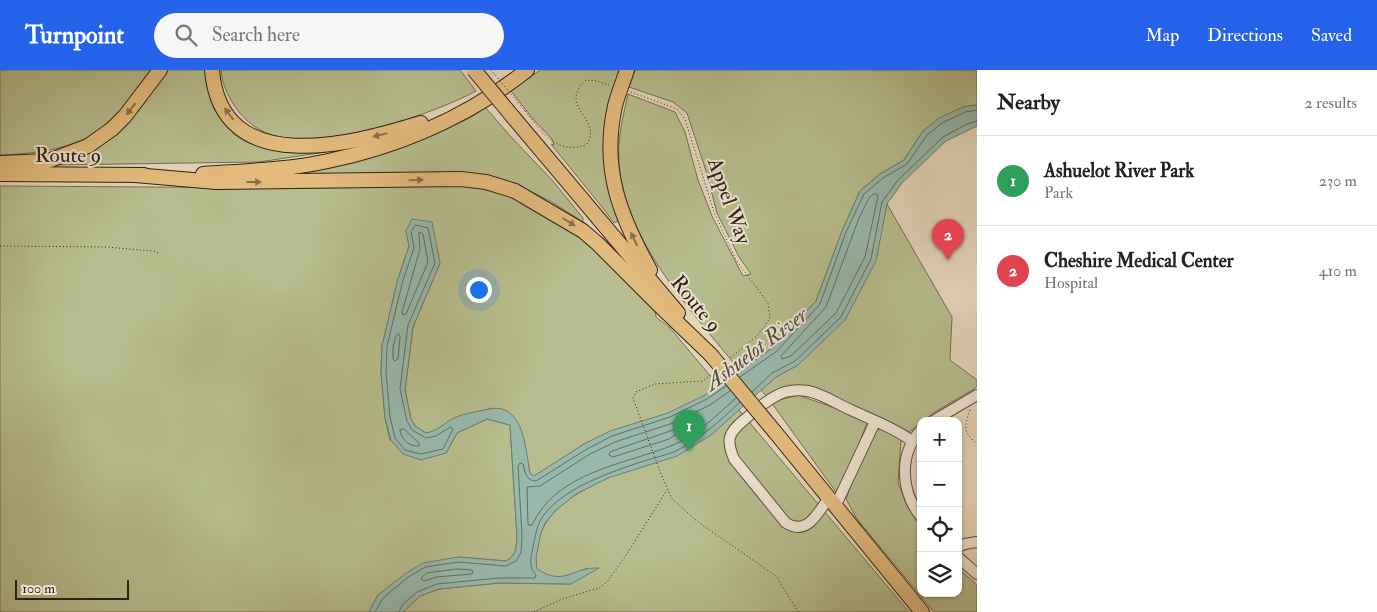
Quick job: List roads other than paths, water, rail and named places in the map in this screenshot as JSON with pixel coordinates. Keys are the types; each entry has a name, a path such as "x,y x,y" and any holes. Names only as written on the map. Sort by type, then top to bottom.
{"highway":[{"path":"0,163 48,161 88,146 107,133 126,116 160,70"},
{"path":"212,70 221,103 235,122 254,137 281,145 318,146 358,140 461,113"},
{"name":"Route 9","path":"474,70 519,114 711,355 922,612"},
{"path":"135,175 253,170 327,162 390,144 426,130 480,103 527,70"},
{"path":"627,70 615,104 611,126 611,173 623,217 665,297"},
{"name":"Route 9","path":"0,174 135,175"},
{"path":"135,175 216,182 462,179 486,182 506,188 537,203 583,231 711,355"}],"lane":[{"path":"875,422 832,503 808,524 800,528 786,523 734,459 730,450 730,435 735,427 768,402 787,392 797,390 817,394 899,432 912,441"},
{"path":"941,417 976,400"},
{"path":"917,435 912,441 907,454 904,477 911,501 917,511"},
{"path":"962,545 977,542"},
{"path":"962,561 977,574"}],"water":[{"path":"977,105 977,126 946,141 902,183 887,204 876,261 845,320 798,365 776,377 711,435 677,456 608,478 576,494 556,510 545,523 536,557 537,569 547,574 562,576 589,568 599,568 571,584 499,583 439,589 420,596 403,612 369,612 378,595 423,563 458,557 506,561 514,554 517,536 510,425 487,419 457,433 446,453 421,460 403,454 391,440 385,418 381,372 382,346 398,279 409,246 406,231 412,219 432,222 440,263 413,327 405,390 411,419 415,426 426,433 461,415 496,408 502,409 516,419 520,427 530,473 534,476 584,444 610,431 668,413 705,395 774,347 816,301 842,231 860,191 880,174 904,160 923,131 939,118 963,107"}],"place":[{"name":"Cheshire Medical Center","path":"948,260"},
{"name":"Ashuelot River Park","path":"689,451"}],"water label":[{"name":"Ashuelot River","path":"756,349"}]}
